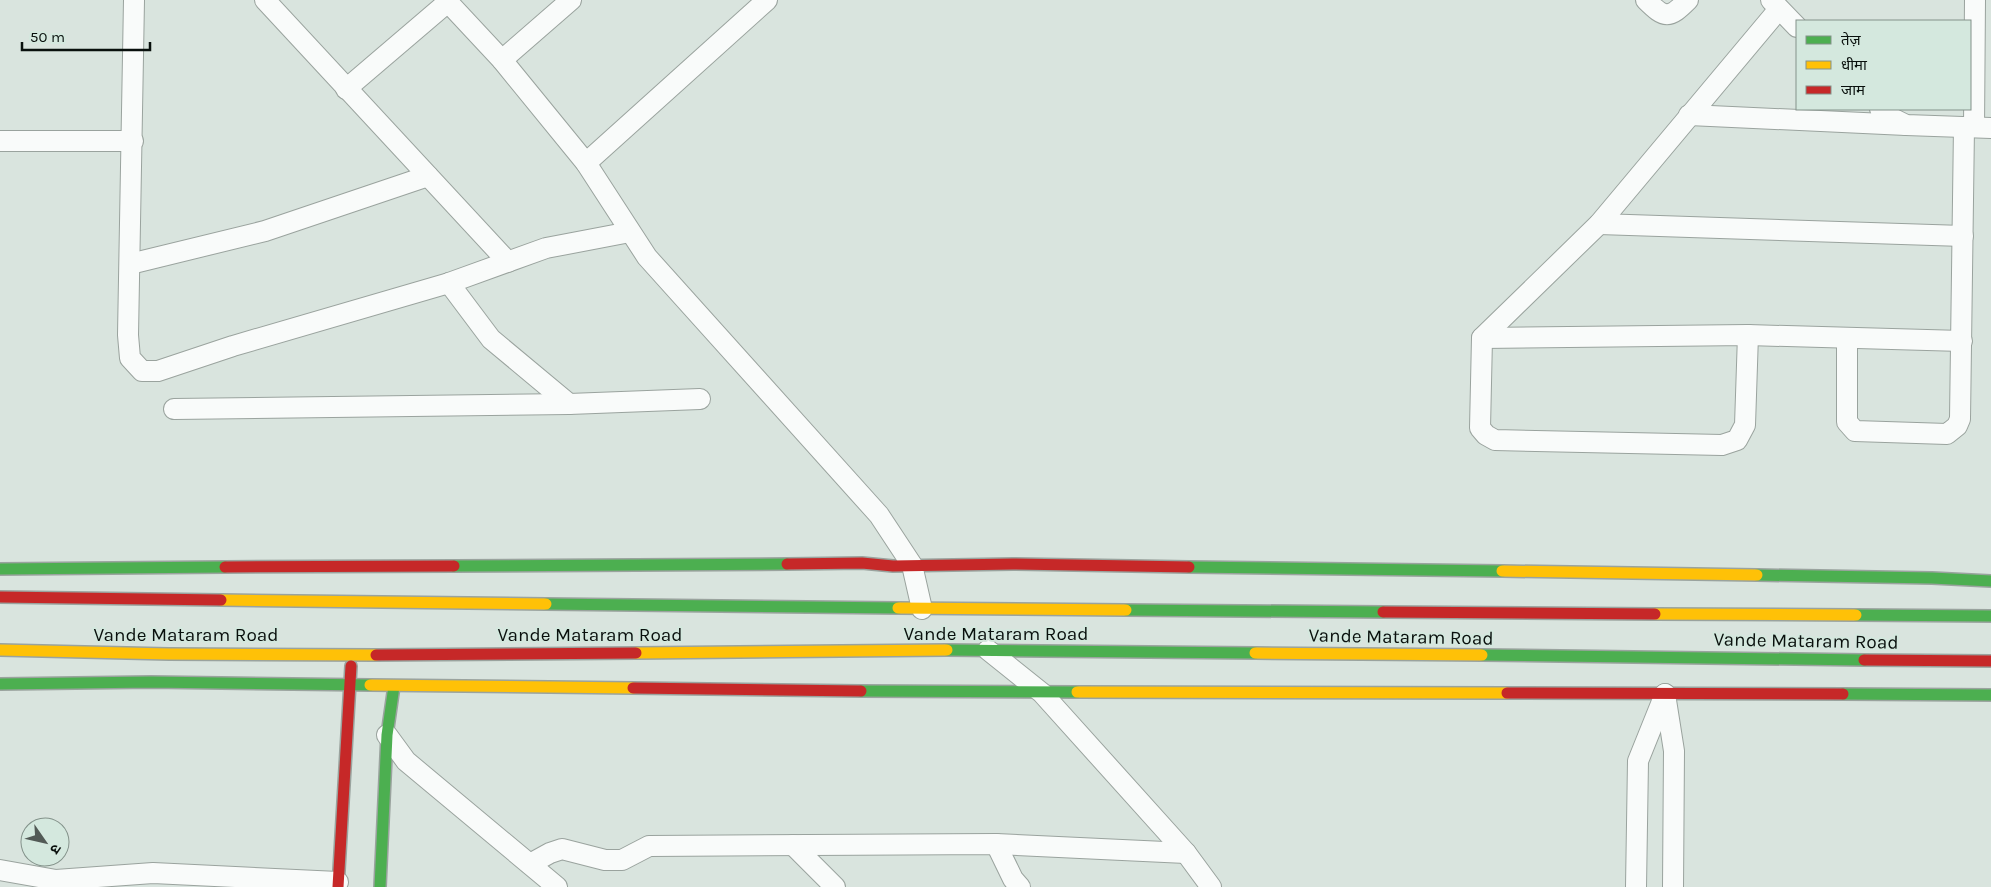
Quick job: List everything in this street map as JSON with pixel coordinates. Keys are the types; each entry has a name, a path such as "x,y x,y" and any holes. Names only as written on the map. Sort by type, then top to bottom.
{"street":[{"path":"134,0 128,335 130,358 142,371 158,372 233,346 449,283 546,248 630,232"},
{"path":"265,0 508,262"},
{"path":"502,60 572,0"},
{"path":"1646,0 1661,12 1669,15 1676,12 1688,0"},
{"path":"1847,338 1847,422 1855,431 1947,434 1957,426 1960,419 1963,236 1976,127 1975,0"},
{"path":"346,89 447,1 502,60 586,163 648,257 880,515 912,565 922,609"},
{"path":"586,163 760,2"},
{"path":"1748,335 1745,425 1737,440 1722,445 1495,440 1486,435 1480,428 1482,338 1599,224 1689,115 1775,4 1796,26"},
{"path":"1881,110 1906,126"},
{"path":"1689,115 1906,126 1976,127"},
{"path":"0,141 132,141"},
{"path":"130,264 265,231 428,176"},
{"path":"1599,224 1963,236"},
{"path":"449,283 491,339 569,404"},
{"path":"1482,338 1748,335 1962,341"},
{"path":"174,410 569,404 700,399"},
{"path":"0,569 862,563 893,566 1023,564 1932,578 1991,581"},
{"name":"Vande Mataram Road","path":"0,598 922,609 1991,616"},
{"name":"Vande Mataram Road","path":"0,650 169,654 352,655 988,650 1991,661"},
{"path":"988,650 1042,693 1186,853 1211,887"},
{"path":"0,871 56,880 153,873 338,884 352,655"},
{"path":"0,684 151,682 1042,693 1129,690 1991,695"},
{"path":"380,887 387,735 394,686"},
{"path":"1636,887 1638,761 1664,694"},
{"path":"1664,694 1674,751 1673,887"},
{"path":"387,735 406,761 558,887"},
{"path":"530,864 562,848 605,860 622,860 649,846 996,844 1186,853"},
{"path":"996,844 1013,879 1020,887"},
{"path":"793,845 835,887"},
{"path":"0,871 12,887"}],"traffic: fast":[{"path":"454,566 787,564"},
{"path":"0,569 225,567"},
{"path":"1189,567 1502,571"},
{"path":"1757,575 1991,581"},
{"path":"546,604 898,608"},
{"path":"1126,610 1383,612"},
{"path":"1856,615 1991,616"},
{"path":"947,650 1255,653"},
{"path":"1482,655 1864,660"},
{"path":"0,684 151,682 370,685"},
{"path":"380,887 387,735 394,686"},
{"path":"861,691 1077,692"},
{"path":"1843,694 1991,695"}],"traffic: slow":[{"path":"1502,571 1757,575"},
{"path":"221,600 546,604"},
{"path":"898,608 1126,610"},
{"path":"1655,614 1856,615"},
{"path":"0,650 169,654 376,655"},
{"path":"636,653 947,650"},
{"path":"1255,653 1482,655"},
{"path":"370,685 633,688"},
{"path":"1077,692 1507,693"}],"traffic: jam":[{"path":"787,564 862,563 893,566 1013,564 1189,567"},
{"path":"225,567 454,566"},
{"path":"0,597 221,600"},
{"path":"1383,612 1655,614"},
{"path":"376,655 636,653"},
{"path":"1864,660 1991,661"},
{"path":"338,887 351,666"},
{"path":"633,688 861,691"},
{"path":"1507,693 1843,694"}]}
